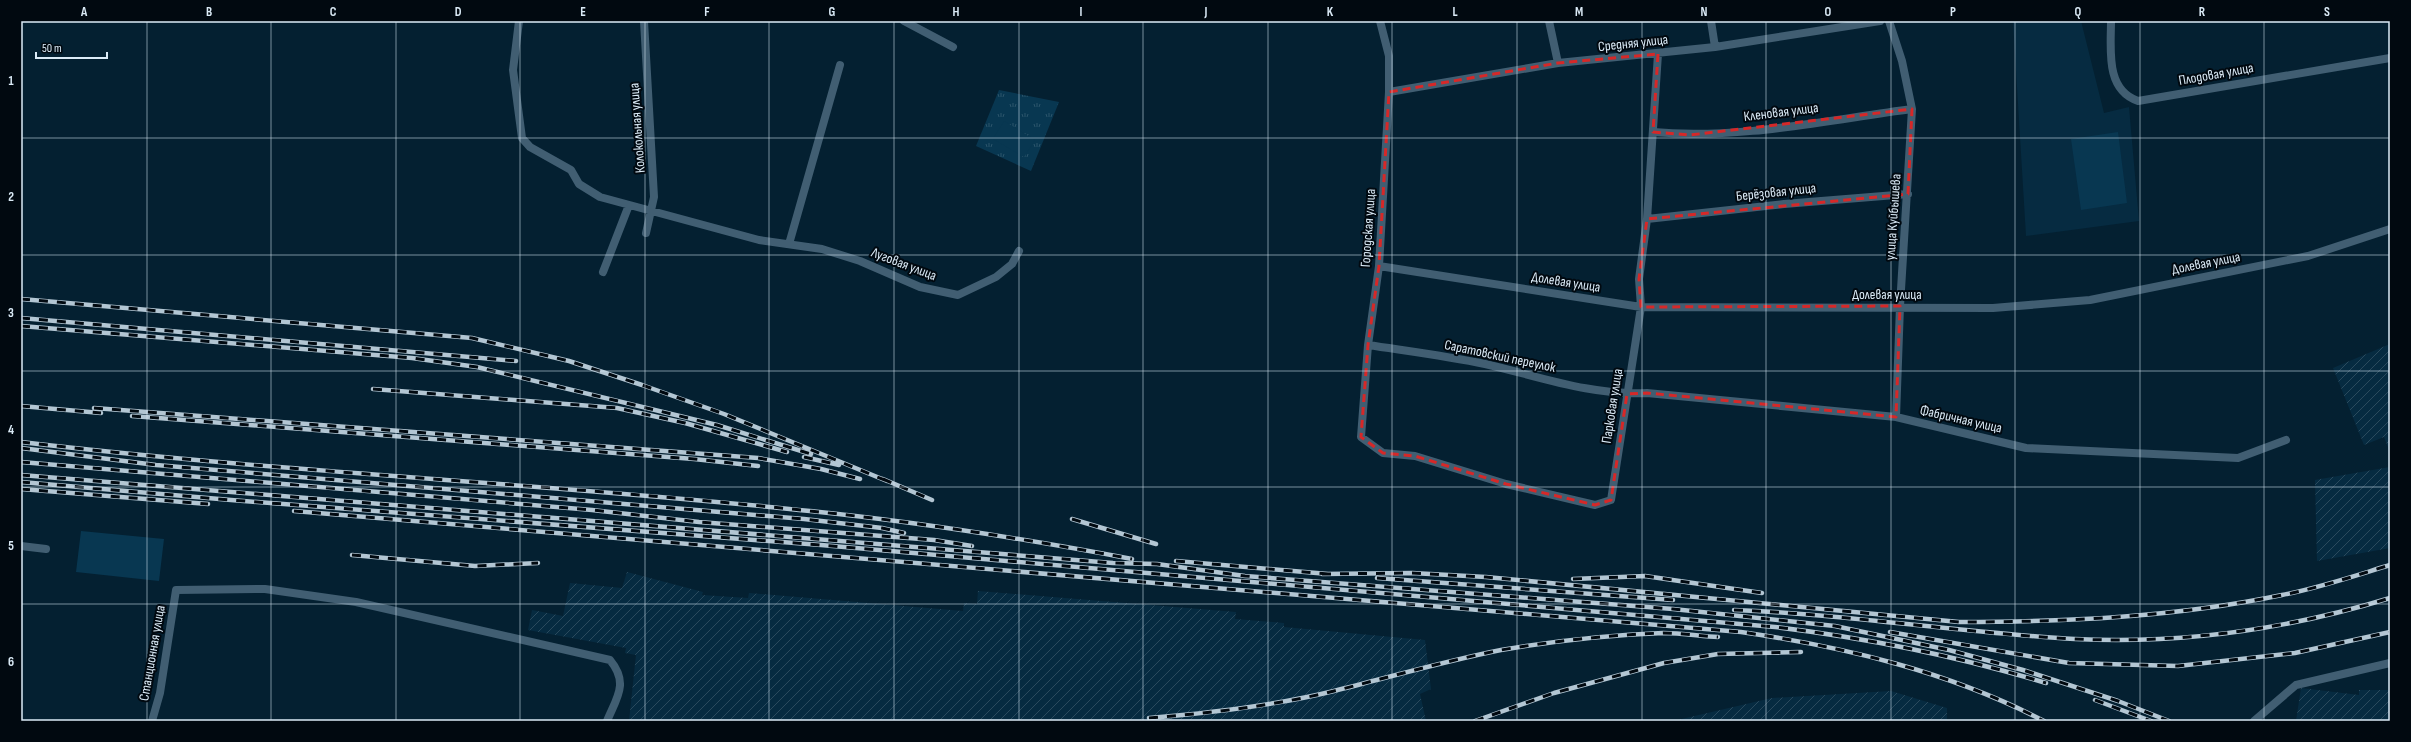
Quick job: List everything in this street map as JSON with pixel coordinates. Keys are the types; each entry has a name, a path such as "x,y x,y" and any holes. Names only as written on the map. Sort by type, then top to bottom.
{"street":[{"name":"Луговая улица","path":"519,21 513,70 522,138 530,147 571,170 579,184 600,197 693,224 759,240 822,249 860,261 920,287 958,295 996,277 1012,264 1019,251"},
{"name":"Колокольная улица","path":"644,21 654,197 646,233"},
{"path":"904,21 953,46"},
{"name":"Городская улица","path":"1361,437 1368,345 1379,266 1389,92 1389,56 1380,21"},
{"path":"1549,21 1558,63"},
{"path":"1711,21 1715,47"},
{"name":"Средняя улица","path":"1389,92 1558,63 1715,47 1880,21"},
{"name":"улица Куйбышева","path":"1889,21 1902,61 1912,109 1900,306 1896,417"},
{"name":"Плодовая улица","path":"2111,21 2111,52 2114,77 2121,91 2138,101 2390,58"},
{"name":"Парковая улица","path":"1361,437 1383,453 1415,456 1506,484 1595,505 1611,500 1626,394 1641,307 1639,279 1647,219 1658,54"},
{"path":"789,244 840,65"},
{"name":"Кленовая улица","path":"1653,132 1690,135 1778,127 1912,109"},
{"name":"Берёзовая улица","path":"1647,219 1784,204 1908,194"},
{"path":"603,272 629,205"},
{"name":"Долевая улица","path":"1379,266 1641,307 1900,306 1993,308 2090,300 2308,256 2390,229"},
{"name":"Саратовский переулок","path":"1368,345 1484,364 1578,387 1626,394"},
{"name":"Фабричная улица","path":"1626,394 1647,393 1896,417 2026,448 2238,458 2286,440"},
{"path":"21,546 46,549"},
{"name":"Станционная улица","path":"152,721 160,693 176,590 265,589 356,602 610,660 620,672 620,689 607,721"},
{"path":"2254,721 2275,700 2296,685 2390,662"}],"highlighted area":[{"path":"1658,54 1653,132 1690,135 1912,109 1908,194 1647,219 1639,279 1641,307 1900,306 1896,417 1647,393 1627,394 1611,500 1595,505 1506,484 1415,456 1383,453 1361,437 1368,345 1379,266 1389,92 1558,63"}],"shaded area":[{"path":"2013,21 2081,21 2104,113 2129,107 2139,221 2026,236"},
{"path":"2390,344 2390,452 2384,437 2364,445 2333,368"},
{"path":"2390,467 2390,548 2317,561 2315,480"},
{"path":"627,572 703,592 702,595 748,598 749,593 963,611 964,603 977,604 978,591 1236,612 1235,619 1284,623 1284,627 1425,640 1431,689 1420,694 1426,721 629,721 636,655 625,653 626,648 528,630 532,610 563,616 570,583 622,588"},
{"path":"2301,688 2359,695 2359,690 2390,690 2390,721 2296,721"},
{"path":"1891,691 1947,708 1947,721 1673,721 1772,698"}],"green space":[{"path":"999,90 1059,102 1031,171 976,146"},
{"path":"1004,121 1035,140 1024,157 993,139"},
{"path":"2118,132 2127,203 2081,210 2071,139"},
{"path":"81,531 164,539 159,581 76,572"}],"railway":[{"path":"21,299 472,338 569,361 642,385 724,414 887,481"},
{"path":"21,318 516,361"},
{"path":"21,326 412,358 477,367 717,425 811,454"},
{"path":"373,389 617,408 685,423 787,452"},
{"path":"21,406 101,413"},
{"path":"94,408 758,458 821,469 860,479"},
{"path":"132,416 694,459 758,466"},
{"path":"21,442 218,462 711,501 810,511 891,520 972,532 1132,559"},
{"path":"21,448 156,465 804,519 882,528 904,533"},
{"path":"804,457 839,465"},
{"path":"21,462 592,510 699,522 934,540 972,546"},
{"path":"21,475 1113,563 1157,564 1245,576 1673,609 1835,626 1949,650 2023,670 2118,701 2169,721"},
{"path":"883,479 932,500"},
{"path":"21,482 231,500 821,545 1775,627 1878,642 1912,649 1979,664 2046,683"},
{"path":"21,489 208,504"},
{"path":"294,511 1741,632 1819,645 1934,675 2008,704 2044,721"},
{"path":"1072,519 1156,544"},
{"path":"352,555 475,566 538,563"},
{"path":"1176,561 1328,574"},
{"path":"1322,574 1412,573 1486,577 1959,622 2000,622 2121,617 2202,608 2296,592 2336,582 2390,565"},
{"path":"1573,579 1645,576 1762,593"},
{"path":"1377,578 1673,600"},
{"path":"1734,610 1819,615 2032,636 2115,640 2195,636 2274,626 2352,609 2390,598"},
{"path":"1890,632 2069,663 2178,666 2295,653 2390,632"},
{"path":"1149,718 1195,714 1288,701 1334,691 1480,654 1541,644 1602,637 1663,633 1718,637"},
{"path":"1475,721 1554,693 1664,663 1718,654 1801,652"},
{"path":"2095,700 2151,721"}]}
